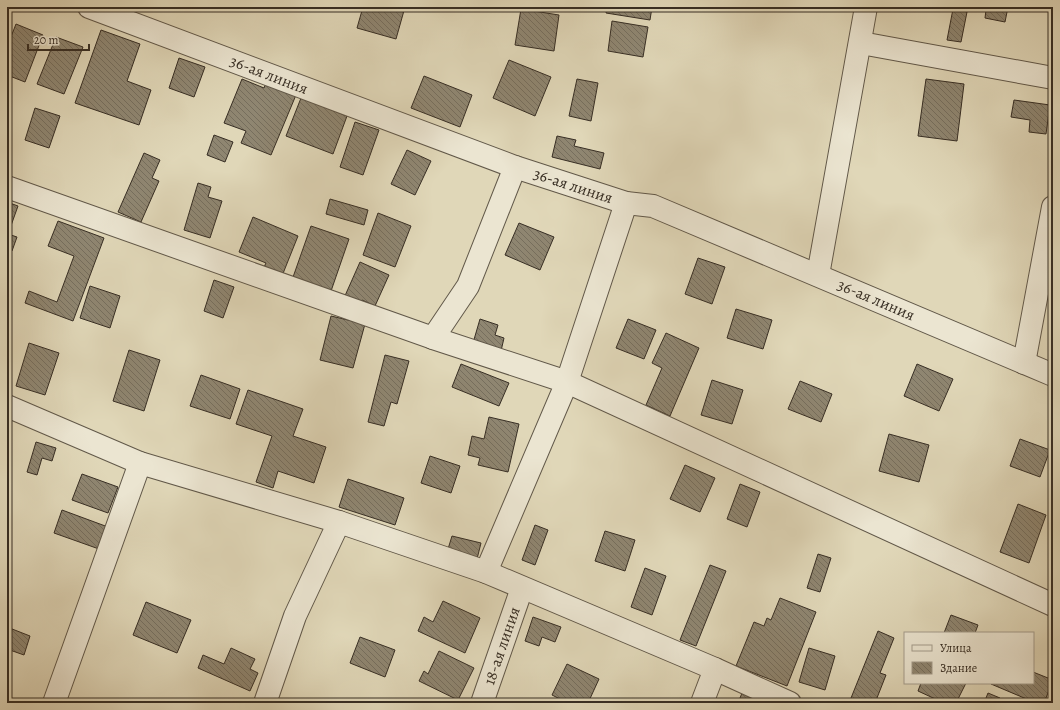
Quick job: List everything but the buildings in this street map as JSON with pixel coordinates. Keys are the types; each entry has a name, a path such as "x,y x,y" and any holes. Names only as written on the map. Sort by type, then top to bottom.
{"street":[{"name":"36-ая линия","path":"89,7 515,167 626,203 653,206 1053,375"},
{"path":"818,275 861,43 866,7"},
{"path":"861,43 1053,78"},
{"path":"434,338 468,286 515,167"},
{"path":"7,187 434,338 566,382 1053,605"},
{"path":"486,572 566,382 626,203"},
{"path":"1024,363 1053,206"},
{"path":"7,406 140,463 339,522 486,572 715,669 790,703"},
{"path":"54,703 140,463"},
{"path":"265,703 295,616 339,522"},
{"name":"18-ая линия","path":"482,703 522,588"},
{"path":"702,703 715,669"}]}
